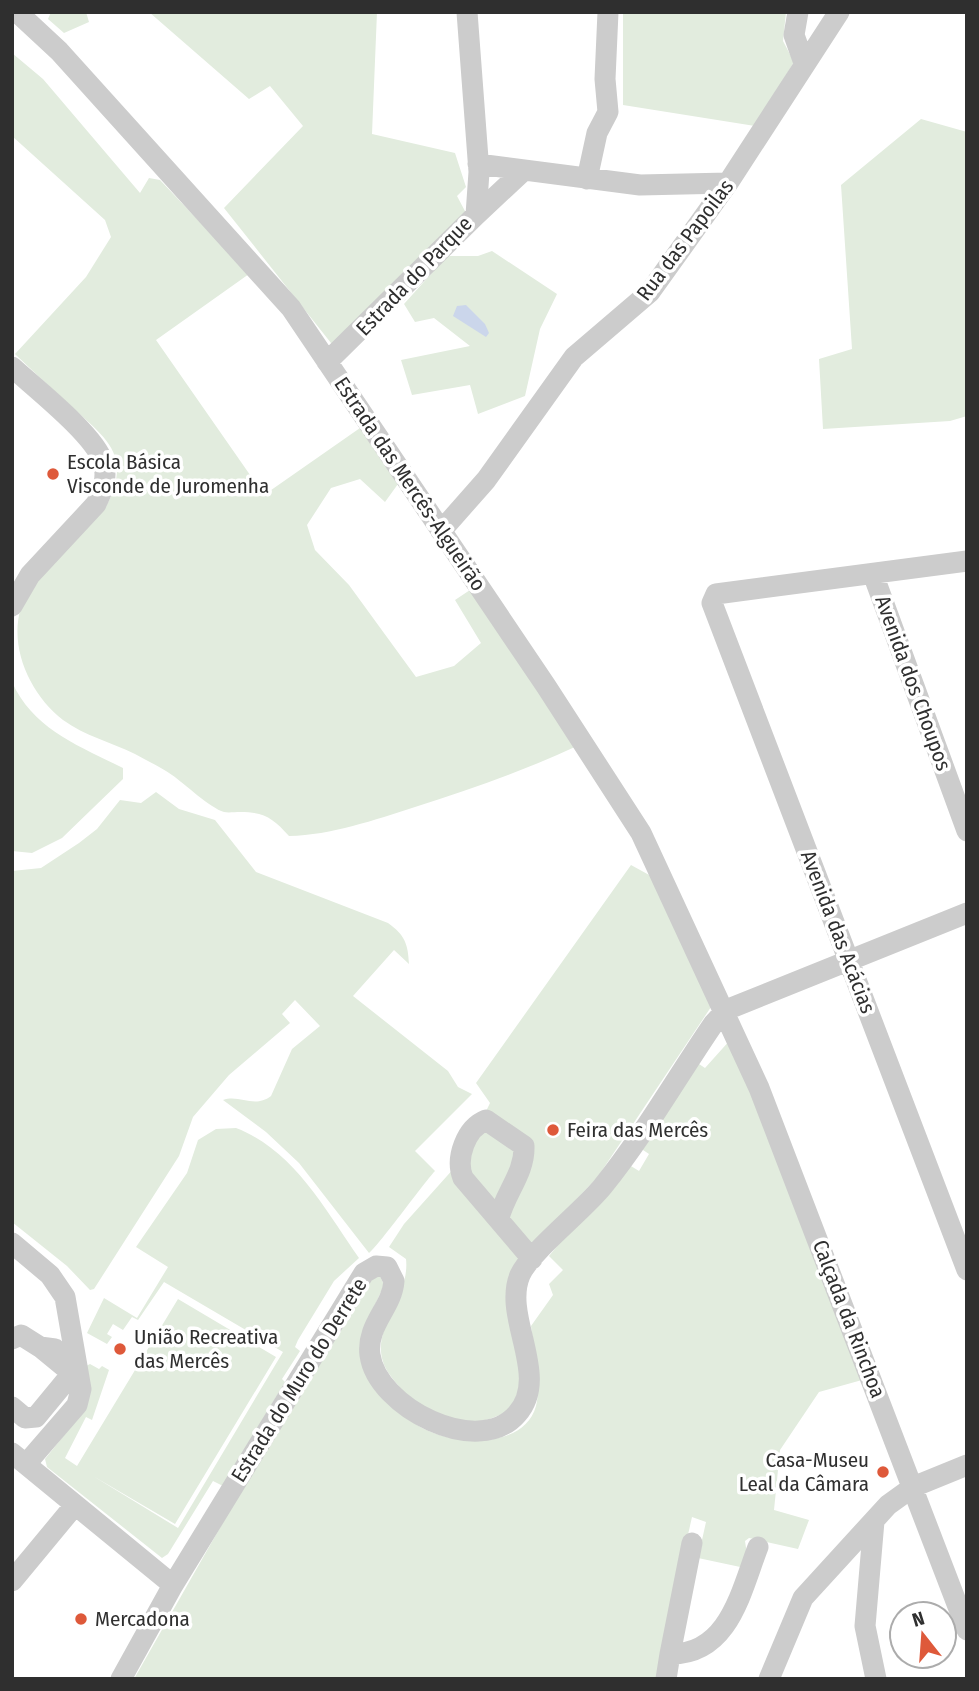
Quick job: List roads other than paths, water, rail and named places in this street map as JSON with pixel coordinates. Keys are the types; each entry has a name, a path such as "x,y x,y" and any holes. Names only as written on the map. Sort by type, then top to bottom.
{"street":[{"name":"Estrada das Mercês-Algueirão","path":"17,12 59,51 273,285 442,531 641,833 726,1010"},
{"name":"Estrada do Parque","path":"327,362 476,215 478,164 467,12"},
{"path":"587,180 597,133 608,112 604,79 608,12"},
{"path":"798,12 794,35 804,63"},
{"name":"Rua das Papoilas","path":"442,531 479,489 574,357 650,292 729,183 839,12"},
{"path":"478,164 522,172 640,185 729,183"},
{"path":"476,215 522,172"},
{"path":"12,367 87,437 102,458 105,469 103,492 96,504 30,575 12,606"},
{"path":"873,574 967,561"},
{"name":"Avenida das Acácias","path":"873,574 716,594 712,603 967,1270"},
{"name":"Avenida dos Choupos","path":"873,574 967,831"},
{"path":"726,1010 967,913"},
{"name":"Estrada do Muro do Derrete","path":"173,1584 348,1296 371,1269 387,1267 394,1281 374,1324 369,1346 376,1375 392,1396 417,1413 460,1430 489,1430 512,1419 521,1409 528,1393 527,1360 516,1297 522,1272 602,1188 713,1023 726,1010"},
{"name":"Calçada da Rinchoa","path":"726,1010 764,1098 967,1630"},
{"path":"499,1218 532,1259"},
{"path":"12,1243 43,1268 59,1286 69,1307 81,1389 79,1401 19,1459 173,1584 121,1679"},
{"path":"12,1339 21,1335 40,1347 68,1370 69,1377 36,1417 24,1418 12,1408"},
{"path":"40,1347 74,1350"},
{"path":"769,1679 803,1598 874,1521 913,1487 967,1465"},
{"path":"12,1581 75,1505"},
{"path":"874,1521 865,1626 876,1679"},
{"path":"666,1679 691,1543"},
{"path":"670,1654 684,1655 712,1642 726,1628 758,1547"}],"water":[{"path":"466,305 485,324 489,333 486,337 453,316 457,306"}],"place":[{"name":"Escola Básica Visconde de Juromenha","path":"53,474"},
{"name":"Feira das Mercês","path":"553,1130"},
{"name":"União Recreativa das Mercês","path":"120,1349"},
{"name":"Casa-Museu Leal da Câmara","path":"883,1472"},
{"name":"Mercadona","path":"81,1619"}]}
